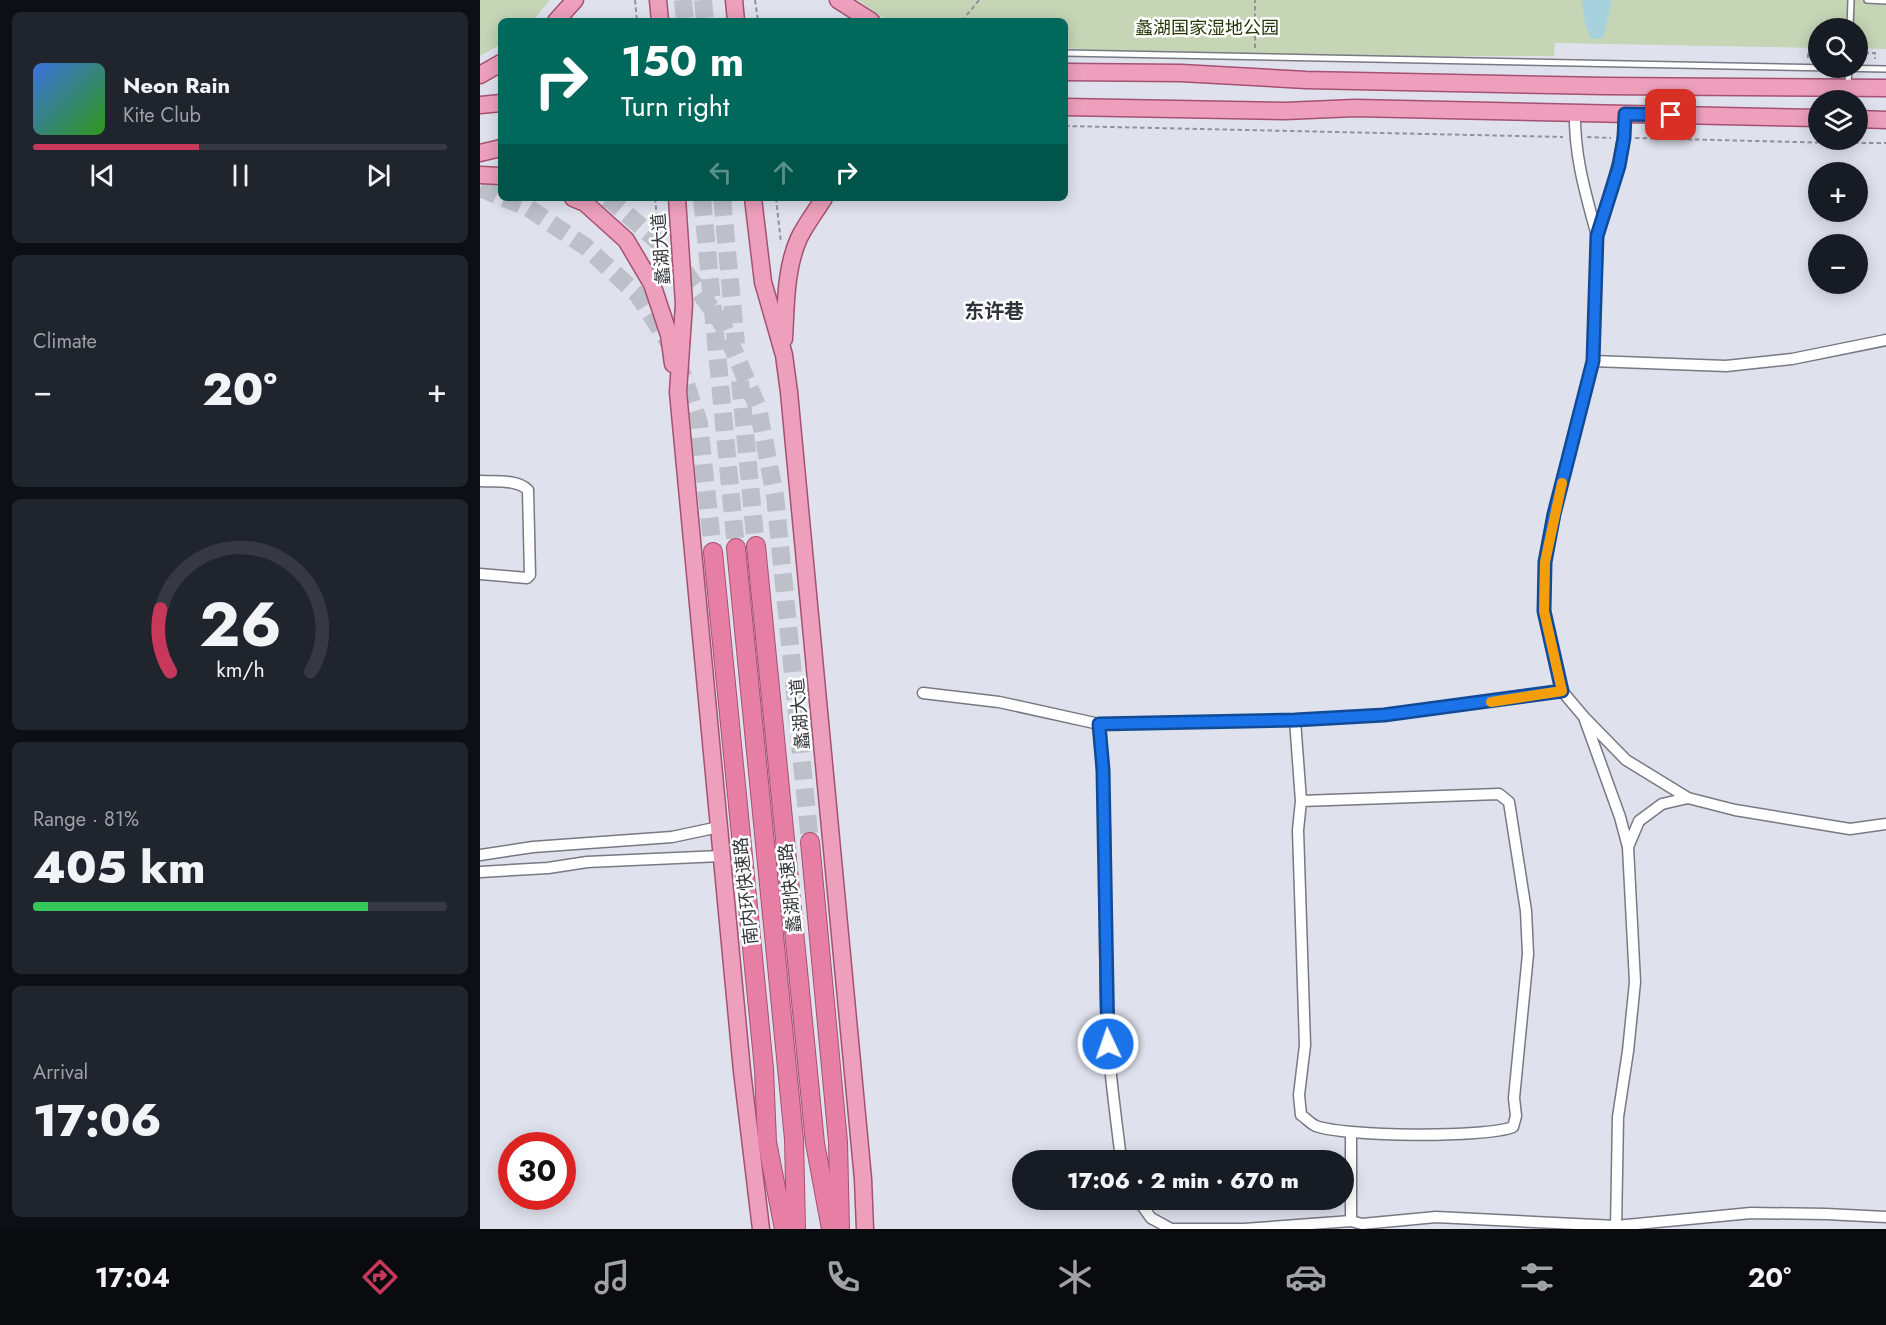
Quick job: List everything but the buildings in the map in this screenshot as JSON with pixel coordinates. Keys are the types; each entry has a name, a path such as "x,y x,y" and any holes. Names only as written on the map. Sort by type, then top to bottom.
{"highway":[{"name":"蠡湖快速路","path":"756,546 815,1143 831,1229"},
{"name":"蠡湖快速路","path":"736,548 794,1139 796,1229"},
{"name":"南内环快速路","path":"713,552 764,1069 767,1142 784,1229"},
{"path":"810,842 838,1142 840,1229"}],"main road":[{"path":"559,18 574,0"},
{"path":"658,0 660,18"},
{"path":"734,0 736,18"},
{"path":"838,0 866,18"},
{"path":"480,75 498,65"},
{"path":"1068,72 1181,73 1306,80 1808,93"},
{"path":"1868,91 1886,88"},
{"path":"480,105 498,103"},
{"path":"1068,107 1285,111 1355,108 1808,118"},
{"path":"1868,119 1886,120"},
{"path":"480,153 498,149"},
{"path":"480,175 498,176"},
{"path":"580,201 626,240 652,284 669,336 678,392"},
{"name":"蠡湖大道","path":"677,201 684,304 678,392 742,1071 761,1229"},
{"name":"蠡湖大道","path":"753,201 763,282 784,355 789,392 863,1179 865,1229"},
{"path":"784,355 786,296 791,263 799,238 822,201"}],"street":[{"path":"1575,113 1578,164 1597,236"},
{"path":"1625,114 1619,166 1597,236 1593,361 1554,514 1545,562 1544,611 1562,691 1626,760 1688,798 1735,810 1850,829 1886,824"},
{"path":"1593,361 1726,366 1792,359 1886,340"},
{"path":"480,481 512,483 524,486 528,490 531,559 530,575 527,578 480,574"},
{"path":"923,693 999,702 1099,724 1295,720 1384,715 1562,691"},
{"path":"1584,717 1620,817 1628,847 1635,982 1618,1117 1616,1227"},
{"path":"1295,720 1301,801 1298,830 1305,1045 1299,1095 1301,1115 1315,1125 1351,1132 1472,1133 1506,1130 1513,1127 1516,1116 1514,1098 1528,954 1526,911 1509,802 1499,794 1301,801"},
{"path":"1099,724 1103,770 1109,1065 1120,1150"},
{"path":"1628,847 1639,821 1662,804 1688,798"},
{"path":"480,855 532,847 672,837 719,827"},
{"path":"480,872 548,868 587,862 721,856"},
{"path":"1351,1132 1351,1221"},
{"path":"1145,1210 1151,1218 1171,1229 1244,1229 1351,1221 1362,1224 1436,1217 1616,1227 1751,1213 1886,1217"}],"lane":[{"path":"1850,18 1851,0"},
{"path":"1867,0 1886,1"},
{"path":"1068,52 1808,67"},
{"path":"1868,69 1886,69"}],"path":[{"path":"635,0 637,18"},
{"path":"755,0 758,18"},
{"path":"964,18 979,0"},
{"path":"1255,0 1255,56"},
{"path":"1096,127 1097,107"},
{"path":"1068,126 1808,140"},
{"path":"1868,142 1886,143"},
{"name":"蠡湖大道","path":"655,201 663,277"}],"green space":[{"path":"480,0 550,0 535,18 498,18 498,46 480,56"},
{"name":"蠡湖国家湿地公园","path":"858,0 1886,0 1886,49 1868,48 1868,18 1808,18 1808,48 1555,43 1554,56 1209,57 1068,48 1068,18 884,18"}],"water":[{"path":"1582,0 1612,0 1603,38 1591,39 1585,23"}],"tunnel":[{"path":"683,0 685,18"},
{"path":"703,0 705,18"},
{"path":"480,188 498,196"},
{"path":"512,201 527,207 586,247 638,295 675,352 699,423 713,552"},
{"path":"612,201 673,255 723,325 758,408 775,496 810,842"},
{"path":"702,201 736,548"},
{"path":"722,201 736,344"},
{"path":"740,381 756,546"}],"slow traffic":[{"path":"1491,702 1562,691 1544,611 1545,562 1562,483"}],"district":[{"name":"东许巷","path":"994,311"}],"route":[{"path":"1108,1044 1107,898 1103,770 1099,724 1295,720 1384,715 1562,691 1544,611 1545,562 1554,514 1593,361 1597,236 1619,166 1625,114 1671,115"}]}
